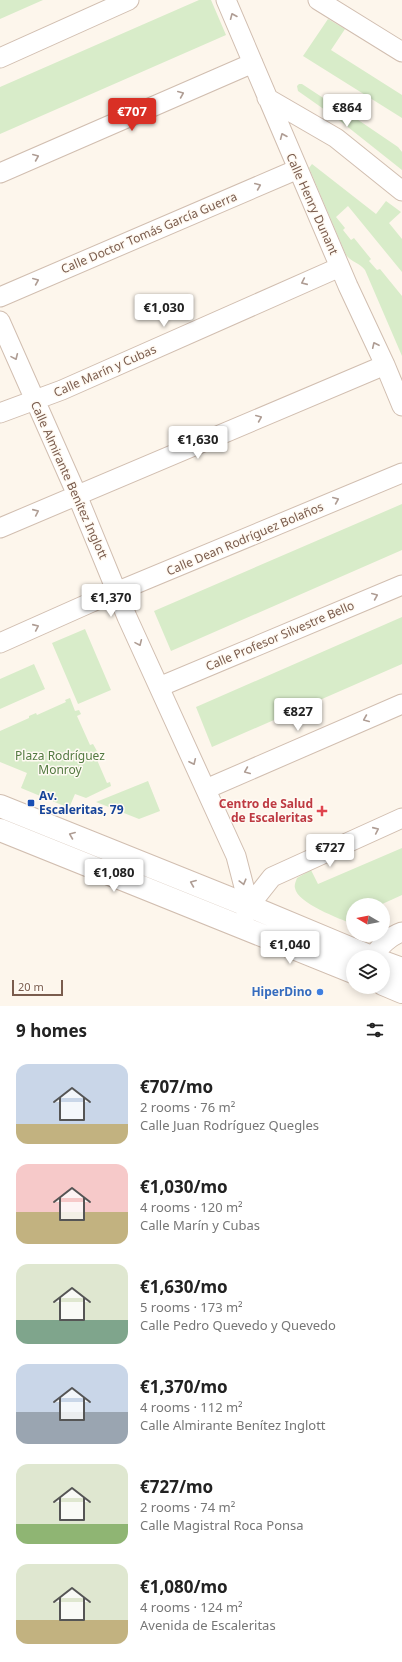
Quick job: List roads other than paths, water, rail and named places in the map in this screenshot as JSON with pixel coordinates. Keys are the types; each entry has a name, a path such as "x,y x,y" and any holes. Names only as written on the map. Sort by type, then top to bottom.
{"street":[{"path":"0,58 129,0"},
{"name":"Calle Henry Dunant","path":"226,0 267,98 402,406"},
{"path":"318,0 402,52"},
{"path":"0,173 253,64"},
{"path":"267,98 336,138 402,191"},
{"name":"Calle Doctor Tomás García Guerra","path":"0,297 298,169"},
{"name":"Calle Marín y Cubas","path":"0,413 62,390 340,266"},
{"name":"Calle Almirante Benítez Inglott","path":"0,321 77,495 158,687 236,856 249,906"},
{"path":"0,528 385,365"},
{"name":"Calle Dean Rodríguez Bolaños","path":"0,643 402,472"},
{"name":"Calle Profesor Silvestre Bello","path":"158,687 402,585"},
{"path":"206,789 402,704"},
{"path":"0,806 355,950"},
{"path":"241,926 249,906 272,877 402,818"},
{"path":"0,830 346,969"},
{"path":"378,950 392,936 402,932"},
{"path":"390,965 402,969"},
{"path":"390,987 402,992"}],"place":[{"name":"Av. Escaleritas, 79","path":"31,803"},
{"name":"Centro de Salud de Escaleritas","path":"322,811"},
{"name":"HiperDino","path":"320,992"}],"park label":[{"name":"Plaza Rodríguez Monroy","path":"60,763"}]}
